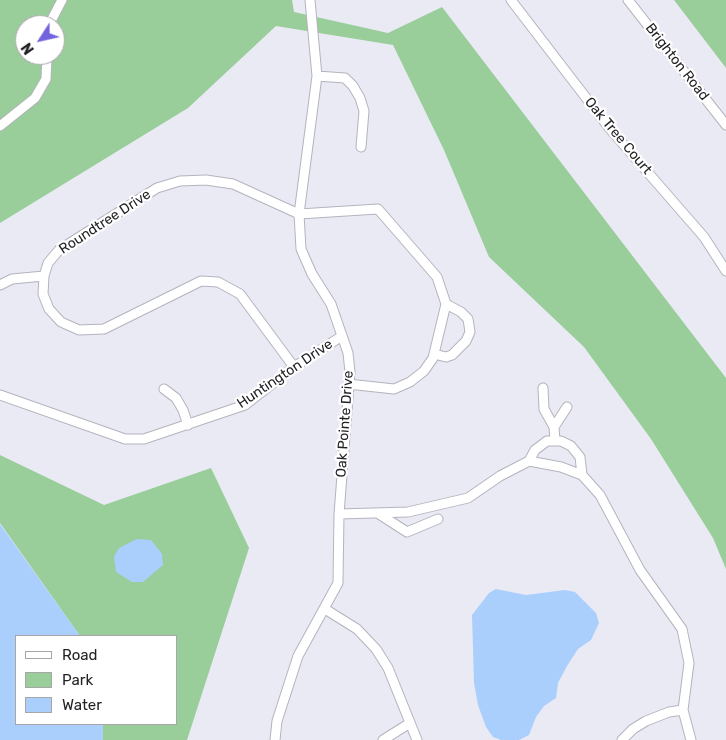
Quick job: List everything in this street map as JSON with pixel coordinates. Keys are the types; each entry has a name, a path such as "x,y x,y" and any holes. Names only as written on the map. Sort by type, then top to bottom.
{"street":[{"path":"54,15 62,0"},
{"name":"Oak Pointe Drive","path":"275,740 277,722 298,656 338,582 339,514 350,372 348,353 331,304 312,274 301,249 299,214 317,76 310,0"},
{"name":"Oak Tree Court","path":"511,0 610,129 704,237 726,271"},
{"name":"Brighton Road","path":"628,0 726,125"},
{"path":"0,126 35,98 46,79 46,65"},
{"path":"317,76 345,78 355,90 364,111 361,147"},
{"name":"Roundtree Drive","path":"44,276 48,263 59,250 157,188 180,180 206,180 232,184 299,214"},
{"path":"299,214 378,209 437,277 446,304 434,354 424,371 410,382 394,389 348,384"},
{"path":"0,284 12,279 44,276 43,294 49,309 61,322 79,330 104,329 201,281 218,282 240,294 294,368"},
{"path":"434,354 446,357 452,355 466,341 470,332 468,320 461,312 446,304"},
{"name":"Huntington Drive","path":"0,395 125,439 144,439 245,405 294,368 342,336"},
{"path":"543,388 544,409 554,427 555,441"},
{"path":"164,389 176,398 183,410 188,425"},
{"path":"554,427 567,407"},
{"path":"339,514 408,512 468,498 506,472 529,461 535,450 547,441 561,441 571,446 580,457 582,475"},
{"path":"529,461 561,467 582,475 600,495 640,570 682,629 689,663 683,710 692,740"},
{"path":"379,514 407,532 438,519"},
{"path":"325,609 357,629 376,649 388,668 417,740"},
{"path":"622,740 633,729 646,721 669,712 683,710"},
{"path":"383,740 410,723"}],"green space":[{"path":"0,0 292,0 294,12 388,33 442,7 726,378 726,569 713,538 651,439 584,347 489,257 444,150 393,45 276,26 188,108 0,223"},
{"path":"674,0 726,0 726,68"},
{"path":"0,455 104,505 211,468 249,548 187,740 103,740 103,725 178,725 178,635 79,635 0,523"}],"water":[{"path":"0,524 79,635 15,635 15,725 103,725 103,740 0,740"},
{"path":"137,539 151,540 162,554 163,565 143,582 132,582 116,572 114,557 119,548"},
{"path":"496,589 526,595 565,590 575,592 596,613 599,623 591,640 578,649 567,666 558,683 556,698 544,706 536,717 529,735 519,740 501,740 493,737 486,727 478,705 474,683 472,615 489,593"}]}
